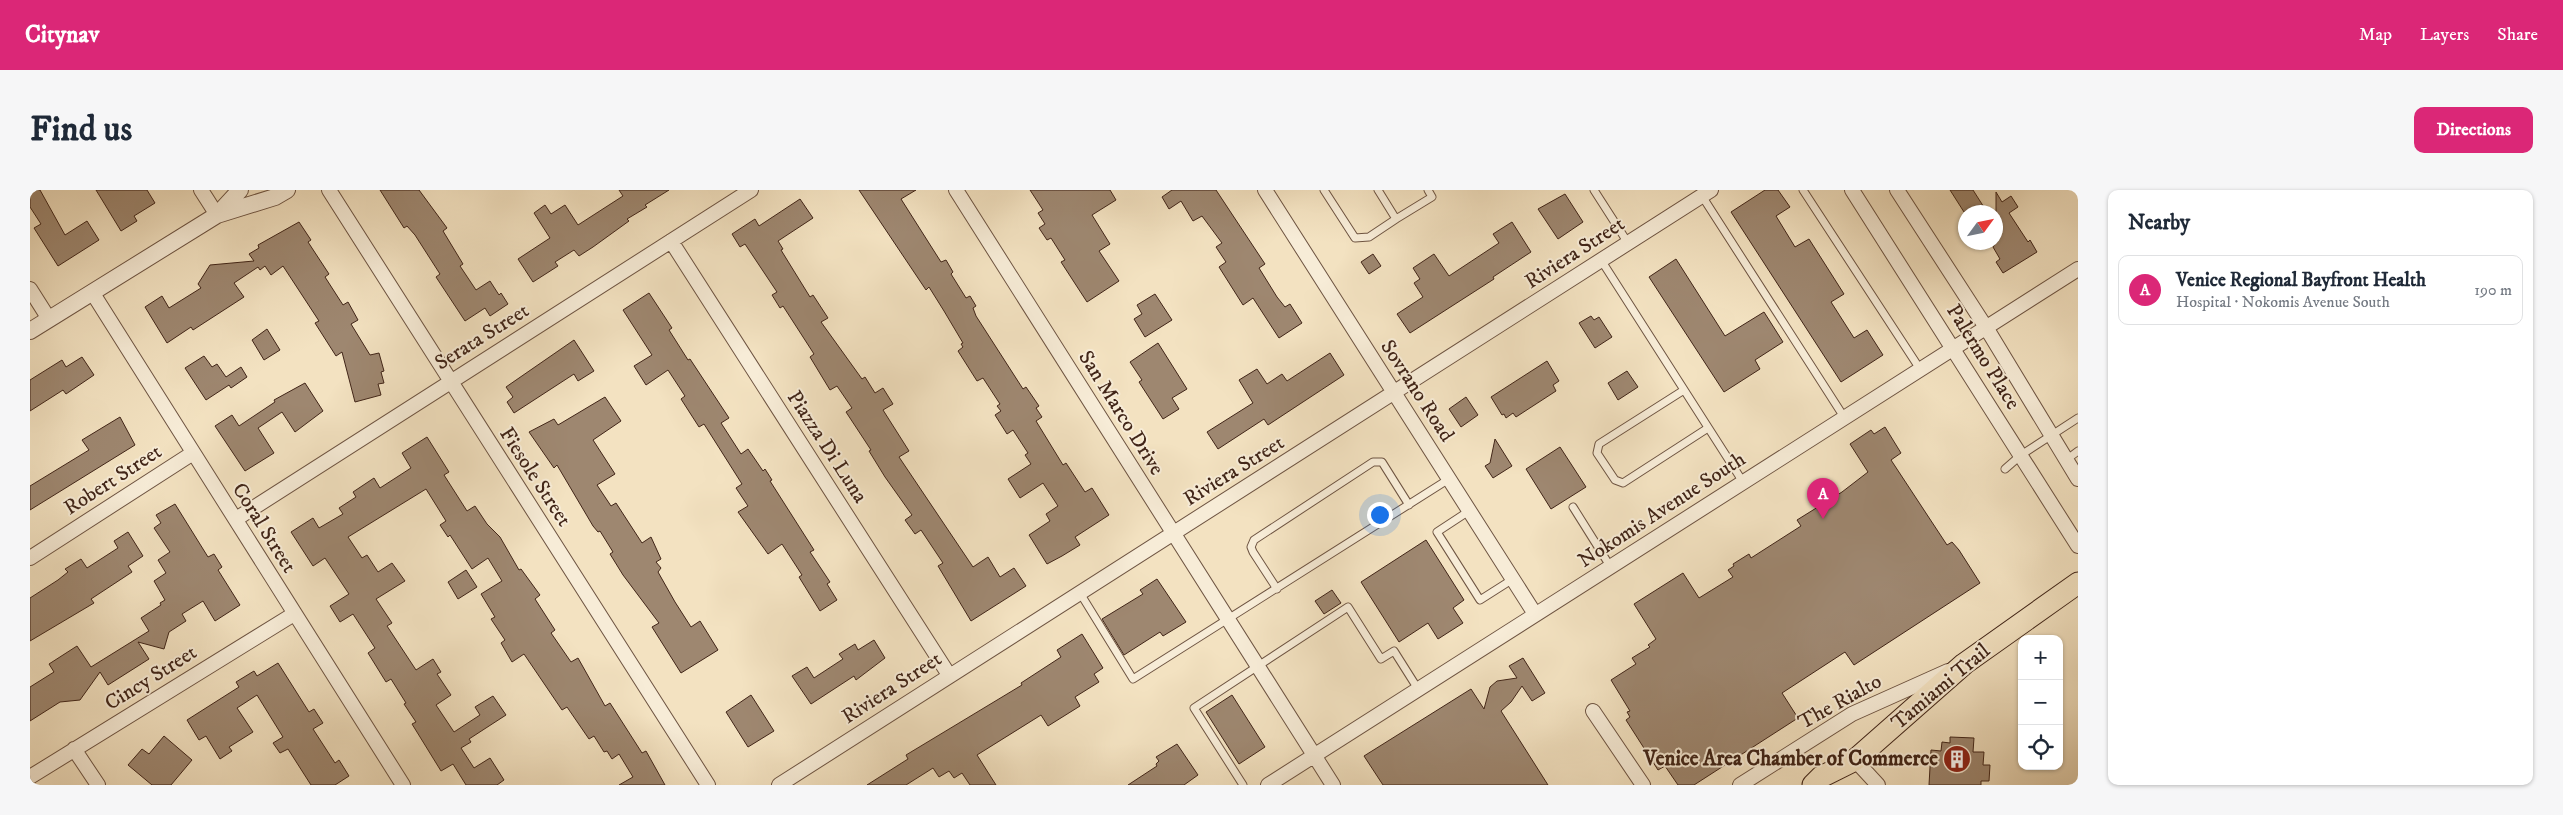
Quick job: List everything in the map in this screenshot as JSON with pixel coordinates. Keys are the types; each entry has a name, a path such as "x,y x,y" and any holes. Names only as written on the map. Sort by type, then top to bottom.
{"main road":[{"name":"Tamiami Trail","path":"1812,785 1821,777 1855,760 1964,664 2078,583"},
{"name":"Tamiami Trail","path":"1845,785 1855,760"}],"street":[{"path":"201,190 217,215"},
{"path":"217,215 240,190"},
{"path":"30,332 217,215 275,197 287,190"},
{"name":"Fiesole Street","path":"329,190 708,785"},
{"name":"Serata Street","path":"236,519 751,190"},
{"name":"San Marco Drive","path":"956,190 1333,785"},
{"name":"Sovrano Road","path":"1265,190 1536,614"},
{"name":"Palermo Place","path":"1852,190 2078,546"},
{"name":"Palermo Place","path":"1897,190 1987,329 2078,479"},
{"name":"Riviera Street","path":"778,785 1706,193"},
{"name":"Piazza Di Luna","path":"671,241 950,675"},
{"name":"Nokomis Avenue South","path":"1268,785 1920,368 1987,329 2078,269"},
{"path":"30,289 50,319"},
{"name":"Coral Street","path":"92,292 403,785"},
{"name":"Robert Street","path":"30,558 193,453"},
{"name":"Cincy Street","path":"30,777 294,614"},
{"name":"The Rialto","path":"1740,785 1852,714 1964,664"},
{"path":"1593,711 1643,785"},
{"path":"74,749 98,785"},
{"path":"1855,760 1878,785"}],"lane":[{"path":"1324,190 1355,238 1369,237 1432,197 1428,190"},
{"path":"1378,190 1396,219"},
{"path":"1594,190 1628,243"},
{"path":"1803,190 1920,368"},
{"path":"1706,193 1844,417"},
{"path":"1601,260 1743,482"},
{"path":"1684,390 1599,444 1597,453 1615,480 1623,483 1708,428"},
{"path":"2005,469 2021,455 2078,418"},
{"path":"2066,460 2078,452"},
{"path":"1277,589 1253,552 1251,547 1254,540 1373,462 1382,462 1409,505"},
{"path":"1080,593 1133,679 1449,479"},
{"path":"1574,507 1610,566"},
{"path":"1470,511 1437,532 1480,600 1513,579"},
{"path":"1243,785 1194,708 1348,607 1381,659 1394,651 1418,689"}],"building":[{"path":"30,190 40,190 65,235 87,221 99,240 58,266 34,228 41,224 30,207"},
{"path":"96,190 147,190 155,203 134,216 137,221 121,231"},
{"path":"380,190 419,190 447,228 443,231 463,264 460,266 476,290 490,281 499,295 501,293 508,304 490,316 485,308 465,321 436,277 440,274 415,235 407,226 404,228"},
{"path":"619,190 669,190 645,205 647,207 627,219 629,221 593,247 579,256 574,250 555,262 558,266 533,282 518,259 550,238 534,213 545,205 551,214 565,205 578,225 623,196"},
{"path":"859,190 916,190 901,199 941,262 946,260 953,272 951,274 966,298 970,296 976,306 973,308 976,316 1023,389 1026,387 1039,406 1036,408 1042,417 1036,421 1063,465 1066,463 1085,492 1092,488 1109,515 1075,537 1080,545 1047,564 1029,535 1050,521 1046,514 1058,506 1043,483 1020,498 1008,479 1031,464 1025,455 1028,453 1013,430 1007,434 995,415 1001,411 997,406 1000,404 983,378 977,381 958,351 963,347 961,344 963,343 944,311 929,287 926,290"},
{"path":"1030,190 1110,190 1116,200 1092,215 1110,244 1099,251 1119,281 1087,302 1061,262 1065,260 1051,238 1047,240 1039,228 1045,224 1038,213 1043,210"},
{"path":"1172,190 1216,190 1265,264 1259,268 1277,297 1285,307 1290,304 1302,323 1279,338 1253,298 1243,305 1219,267 1226,262 1216,247 1222,243 1202,216 1193,221 1181,201 1169,209 1162,197"},
{"path":"1765,190 1778,190 1790,207 1776,216 1795,247 1809,239 1844,294 1831,302 1854,338 1867,330 1883,355 1841,382 1731,212"},
{"path":"1950,190 1973,190 1983,205 1960,205"},
{"path":"1996,192 2002,202 2011,196 2018,207 2009,213 2037,252 2003,273 1996,262 2000,259 1995,250 2003,250 2003,205 1996,205"},
{"path":"1565,194 1583,222 1558,239 1538,209"},
{"path":"800,199 813,218 778,241 783,249 781,250 810,297 813,295 828,318 821,322 862,379 865,377 875,393 883,388 893,404 883,410 909,451 899,457 973,567 988,557 1000,577 1014,568 1026,586 971,621 938,566 943,563 921,530 915,534 905,520 912,515 885,477 869,451 871,450 846,412 852,408 837,386 830,390 810,357 814,354 783,306 780,308 772,295 777,292 745,244 740,247 732,234 755,219 759,226"},
{"path":"299,222 311,240 308,242 329,274 325,277 343,305 348,302 358,320 351,324 370,355 379,353 384,371 381,372 384,383 378,384 381,395 355,402 342,352 336,356 315,323 319,321 283,266 271,275 265,266 260,270 258,267 234,283 244,297 193,330 191,327 167,343 145,307 162,296 169,308 201,288 198,284 210,265 254,261 249,254 259,248 258,245"},
{"path":"1512,222 1531,252 1493,277 1494,279 1410,333 1397,314 1423,297 1414,283 1420,279 1413,268 1434,254 1449,276 1499,243 1493,234"},
{"path":"1373,254 1381,266 1369,274 1361,262"},
{"path":"1676,259 1725,336 1764,312 1783,342 1755,360 1760,369 1724,392 1649,277"},
{"path":"649,293 672,328 669,330 688,360 690,359 729,418 721,423 741,454 748,449 763,471 765,469 772,480 770,481 814,550 810,552 830,582 827,584 837,600 820,611 799,577 802,575 782,544 768,554 738,512 748,506 736,488 742,484 704,424 699,427 681,399 685,396 668,370 646,385 634,366 652,355 623,310"},
{"path":"1155,294 1172,320 1145,337 1134,319 1142,314 1137,305"},
{"path":"1591,316 1594,320 1599,317 1612,337 1595,348 1579,323"},
{"path":"267,329 280,350 264,360 252,340"},
{"path":"574,340 594,371 578,381 574,374 514,413 507,402 513,397 506,387"},
{"path":"1158,343 1187,389 1172,398 1179,409 1163,419 1139,382 1142,380 1130,362"},
{"path":"1330,353 1344,375 1268,425 1264,419 1218,449 1207,432 1253,403 1239,380 1257,369 1267,384 1282,374 1287,381"},
{"path":"204,356 212,367 217,364 226,377 241,367 247,377 231,388 229,385 206,400 185,368"},
{"path":"82,357 94,375 66,394 63,390 30,411 30,380 62,360 66,367"},
{"path":"1547,361 1559,381 1553,385 1556,391 1516,417 1513,413 1506,418 1504,414 1502,415 1491,397"},
{"path":"1627,371 1638,387 1618,400 1608,383"},
{"path":"305,383 323,411 295,432 282,412 258,428 274,453 245,471 215,426 232,415 239,426 275,402 274,400"},
{"path":"605,397 621,421 593,440 615,474 597,485 611,506 616,503 642,543 651,537 661,559 656,562 661,568 658,572 675,602 691,627 700,621 718,650 681,673 652,627 659,623 623,575 610,554 613,552 600,531 598,532 593,526 557,465 554,468 529,432 554,419 558,425"},
{"path":"1466,397 1478,415 1461,427 1449,409"},
{"path":"120,417 135,445 30,510 30,486 89,450 82,440"},
{"path":"1885,427 1901,453 1891,460 1947,545 1952,542 1959,550 1980,583 1854,665 1845,652 1782,693 1798,718 1694,785 1678,785 1665,766 1658,770 1626,720 1630,717 1627,712 1630,711 1611,680 1636,664 1632,658 1650,647 1648,645 1656,639 1634,604 1683,573 1699,598 1733,577 1728,570 1734,566 1733,564 1749,554 1751,558 1801,526 1797,520 1842,492 1868,472 1850,444 1871,430 1874,434"},
{"path":"427,437 449,472 444,475 467,511 475,506 487,524 500,537 519,570 521,569 540,595 535,599 555,630 551,633 571,662 578,658 605,706 610,703 642,753 646,751 665,785 619,785 633,777 619,754 612,759 607,751 604,752 594,736 589,739 567,707 562,710 524,654 512,662 501,643 505,640 491,619 495,617 481,594 502,581 488,558 472,569 450,535 448,537 440,525 446,521 426,489 348,537 362,558 367,555 378,572 392,563 405,581 376,599 392,623 387,626 416,670 433,659 441,672 437,674 451,695 436,705 454,732 480,715 475,707 493,696 506,715 469,739 471,742 461,748 474,768 490,758 504,780 497,785 466,785 453,764 441,771 412,724 416,722 404,704 406,703 391,679 386,682 368,653 375,648 353,614 340,622 330,606 349,594 325,558 313,566 291,532 313,518 319,528 343,514 339,508 356,497 353,492 374,478 380,488 411,468 402,453"},
{"path":"1495,439 1512,466 1493,478 1485,466 1490,463"},
{"path":"1560,447 1586,487 1551,509 1526,469"},
{"path":"175,504 208,557 214,554 222,567 218,570 240,605 215,621 203,601 182,614 186,621 169,632 164,649 138,642 149,659 108,685 100,672 80,700 60,702 30,721 30,687 54,672 49,664 77,646 91,667 149,631 141,618 161,605 160,603 165,600 154,581 166,573 158,560 170,552 154,528 161,523 156,515"},
{"path":"128,532 143,556 128,566 132,572 91,599 94,603 30,641 30,598 58,580 68,572 65,569 81,559 87,568 118,548 114,541"},
{"path":"1426,540 1464,600 1453,608 1463,623 1438,639 1428,623 1399,642 1361,582"},
{"path":"466,570 477,587 458,599 448,582"},
{"path":"1157,579 1186,622 1163,636 1160,632 1124,655 1102,619 1143,594 1140,590"},
{"path":"1332,590 1341,603 1324,614 1315,601"},
{"path":"1082,634 1103,668 1094,674 1099,682 1075,697 1080,706 1048,726 1041,715 977,755 996,785 970,785 962,773 954,778 949,771 939,777 933,768 906,785 867,785 908,759 906,755 1022,685 1021,683 1061,657 1057,650"},
{"path":"874,640 885,658 856,680 854,676 811,704 792,676 807,667 814,678 843,659 839,654 855,644 858,650"},
{"path":"1523,658 1545,693 1532,701 1522,686 1511,702 1501,711 1548,785 1383,785 1364,756 1471,689 1484,709 1490,687 1497,681 1517,678 1509,666"},
{"path":"278,663 309,712 314,709 323,723 313,729 335,763 339,760 349,776 335,785 311,785 288,749 280,753 273,743 283,737 257,695 237,708 253,732 229,747 232,751 220,759 206,736 199,740 187,720 239,687 236,682 254,671 257,676"},
{"path":"751,695 774,731 748,747 726,712"},
{"path":"1232,695 1265,747 1239,764 1206,712"},
{"path":"164,736 192,760 171,785 152,785 128,765 142,749 149,754"},
{"name":"Venice Area Chamber of Commerce","path":"1950,737 1974,738 1973,752 1984,752 1983,765 1990,765 1989,781 1981,781 1981,785 1929,785 1931,750 1941,751 1942,742 1950,743"},
{"path":"1177,744 1198,775 1184,785 1128,785 1157,766 1156,764 1159,761 1156,757"}],"place":[{"name":"Venice Regional Bayfront Health","path":"1823,519"},
{"name":"Venice Area Chamber of Commerce","path":"1957,759"}]}
